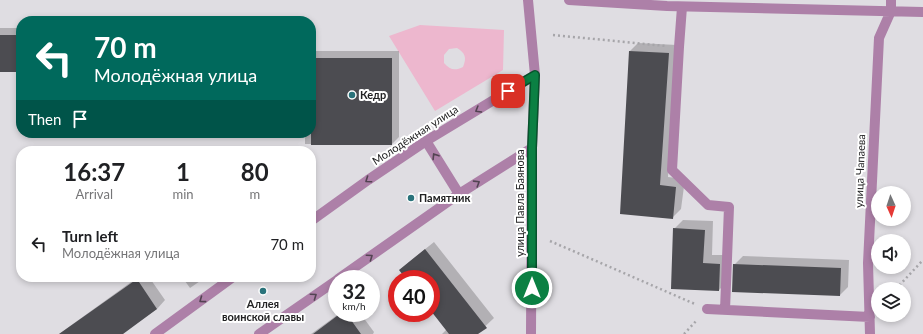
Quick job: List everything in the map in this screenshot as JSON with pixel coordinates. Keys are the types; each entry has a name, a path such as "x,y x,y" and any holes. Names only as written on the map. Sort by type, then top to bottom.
{"street":[{"name":"улица Павла Баянова","path":"528,0 535,75 532,148 531,334"},
{"path":"569,0 682,7 923,12"},
{"path":"891,0 891,11"},
{"path":"682,7 678,47 672,170 708,205 729,207 725,310"},
{"name":"улица Чапаева","path":"870,334 868,263 879,38 891,11"},
{"name":"Молодёжная улица","path":"316,217 426,141 535,75"},
{"path":"426,141 459,194"},
{"path":"350,270 459,194 532,148"},
{"path":"154,334 227,282"},
{"path":"259,334 328,285"},
{"path":"707,309 870,317"}],"path":[{"path":"553,35 678,47"},
{"path":"550,241 707,309 684,334"},
{"path":"903,282 923,260"}],"shaded area":[{"path":"420,25 504,30 503,70 435,111 389,36","holes":["457,48 465,58 463,67 458,69 448,67 444,63 444,55 449,49"]}],"building":[{"path":"0,35 16,35 16,72 0,72"},
{"path":"629,51 669,53 660,185 676,187 673,219 620,214"},
{"name":"Кедр","path":"316,58 392,58 392,145 311,145 311,138 316,138"},
{"path":"673,228 705,230 703,263 720,264 719,291 671,289"},
{"path":"425,249 487,328 478,334 449,334 440,322 440,270 399,270"},
{"path":"733,264 841,268 840,296 732,292"},
{"path":"133,282 139,282 157,309 123,334 59,334"},
{"path":"329,322 352,322 361,334 313,334"}],"place":[{"name":"Кедр","path":"352,95"},
{"name":"Памятник","path":"411,198"},
{"name":"Аллея воинской славы","path":"263,291"}],"route":[{"path":"508,91 535,75 532,148 532,288"}]}
